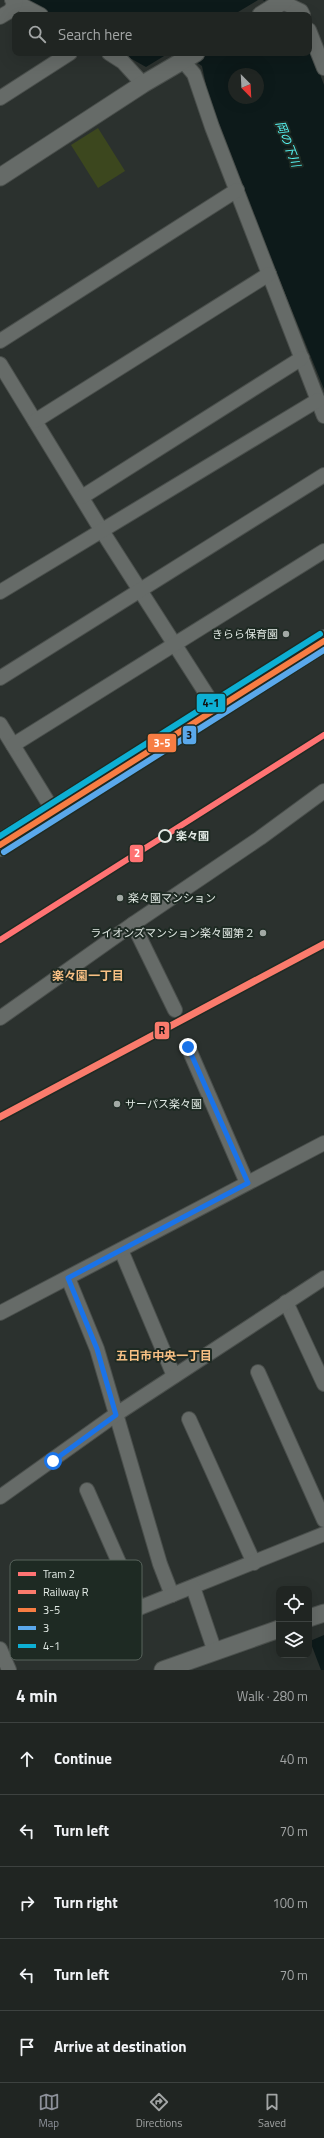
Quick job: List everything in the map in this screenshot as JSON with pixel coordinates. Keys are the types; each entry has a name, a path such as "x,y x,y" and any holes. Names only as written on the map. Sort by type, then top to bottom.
{"highway":[{"path":"0,845 324,641"}],"street":[{"path":"0,17 10,11 14,1 35,12"},
{"path":"266,12 282,2 302,12"},
{"path":"312,38 324,68"},
{"path":"0,98 65,56"},
{"path":"114,56 123,62 143,84"},
{"path":"0,177 143,84 189,57 237,190 324,416"},
{"path":"0,341 237,190"},
{"path":"35,421 269,274"},
{"path":"82,497 302,358"},
{"path":"0,364 102,531 216,709"},
{"path":"0,592 97,532 102,531 318,400"},
{"path":"0,678 324,475"},
{"path":"54,812 5,735 174,644 324,551"},
{"path":"0,1018 133,924 260,838 324,791"},
{"path":"133,924 175,1010"},
{"path":"188,1047 248,1183"},
{"path":"0,1313 324,1142"},
{"path":"121,1250 174,1376"},
{"path":"68,1278 97,1349 160,1564 172,1595"},
{"path":"0,1497 116,1415 324,1278"},
{"path":"286,1302 324,1384"},
{"path":"258,1372 324,1520"},
{"path":"190,1419 254,1563"},
{"path":"87,1490 118,1560"},
{"path":"142,1607 324,1534"},
{"path":"193,1587 215,1652"},
{"path":"312,1617 324,1613"},
{"path":"163,1670 189,1666 215,1652 276,1630"},
{"path":"0,1649 9,1670"}],"green space":[{"path":"98,128 125,171 98,188 71,145"}],"water":[{"path":"27,0 264,0 284,12 48,12"},
{"name":"岡の下川","path":"312,52 324,85 324,389 212,114 202,66 187,56 312,56"},
{"path":"126,56 164,56 146,67"},
{"path":"324,1635 324,1670 321,1670 312,1646 312,1640"}],"pier":[{"path":"258,0 263,0 278,12 238,12"}],"tram line":[{"name":"2","path":"0,940 324,735"}],"rail line":[{"name":"R","path":"0,1117 324,944"}],"transit line":[{"name":"4-1","path":"0,836 320,634"},
{"name":"3-5","path":"0,845 324,641"},
{"name":"3","path":"4,852 324,650"}],"place":[{"name":"きらら保育園","path":"286,634"},
{"name":"楽々園","path":"165,836"},
{"name":"楽々園マンション","path":"120,898"},
{"name":"ライオンズマンション楽々園第２","path":"263,933"},
{"name":"サーパス楽々園","path":"117,1104"}],"district":[{"name":"楽々園一丁目","path":"88,976"},
{"name":"五日市中央一丁目","path":"164,1356"}],"route":[{"path":"53,1461 116,1415 97,1349 80,1311 68,1278 248,1183 201,1073 188,1047"}]}
